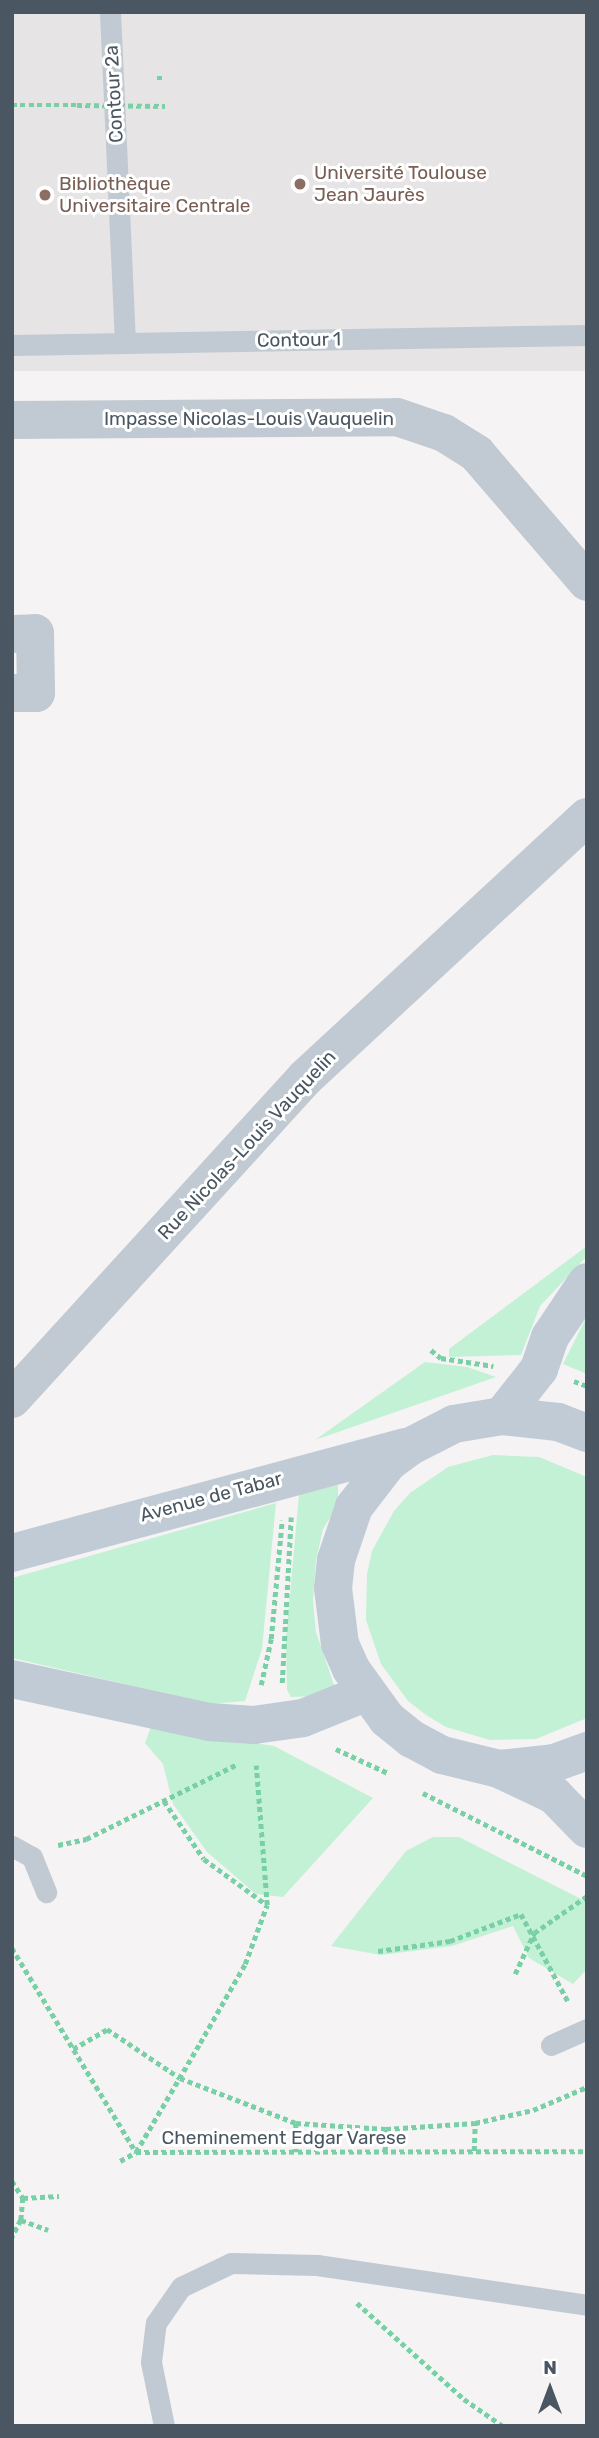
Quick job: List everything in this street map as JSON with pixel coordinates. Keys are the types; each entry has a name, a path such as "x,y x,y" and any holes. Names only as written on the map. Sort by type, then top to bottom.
{"main road":[{"path":"502,1416 539,1369 550,1337 587,1282"},
{"path":"587,1433 558,1422 502,1416 454,1424 411,1446 370,1484 351,1516 336,1560 333,1588 340,1644 365,1693 412,1740 442,1755 499,1769 554,1795 587,1829"},
{"name":"Avenue de Tabar","path":"12,1553 411,1446"},
{"path":"12,1679 209,1722 254,1725 303,1718 365,1693"},
{"path":"499,1769 554,1763 587,1751"}],"street":[{"name":"Impasse Nicolas-Louis Vauquelin","path":"12,420 397,417 444,433 477,454 587,582"},
{"path":"12,634 34,633 36,693 12,693"},
{"name":"Rue Nicolas-Louis Vauquelin","path":"12,1399 305,1078 587,817"}],"lane":[{"name":"Contour 2a","path":"110,12 125,343"},
{"name":"Contour 1","path":"12,345 587,335"},
{"path":"12,1846 32,1857 46,1892"},
{"path":"551,2045 587,2029"},
{"path":"164,2426 151,2362 156,2323 181,2287 231,2263 317,2265 587,2305"}],"path":[{"path":"157,78 164,78"},
{"path":"12,105 165,106"},
{"path":"258,1693 271,1639 286,1478"},
{"path":"44,1848 86,1839 255,1757 267,1905 245,1964 180,2078 136,2152 120,2161"},
{"path":"164,1801 204,1859 267,1905"},
{"path":"515,1974 534,1933 587,1896"},
{"path":"378,1951 450,1941 521,1914 534,1933 557,1988 572,2008"},
{"name":"Cheminement Edgar Varese","path":"12,1948 136,2152 587,2151"},
{"path":"73,2049 107,2029 180,2078 296,2123 386,2129 475,2123 533,2110 587,2087"},
{"path":"296,2123 296,2152"},
{"path":"474,2151 475,2123"},
{"path":"385,2152 386,2129"},
{"path":"12,2181 23,2198 21,2220 12,2238"},
{"path":"23,2198 59,2196"},
{"path":"21,2220 48,2230"},
{"path":"317,2265 464,2399 503,2426"}],"shaded area":[{"name":"Université Toulouse Jean Jaurès","path":"12,12 587,12 587,371 12,371"}],"green space":[{"path":"587,1246 587,1256 540,1306 521,1355 449,1357 449,1349"},
{"path":"587,1316 587,1374 563,1364"},
{"path":"425,1362 467,1367 496,1377 315,1440"},
{"path":"493,1455 539,1457 587,1477 587,1718 536,1739 490,1740 446,1727 426,1715 408,1701 381,1664 366,1620 367,1574 372,1551 394,1511 410,1493 448,1467"},
{"path":"338,1485 338,1505 323,1529 316,1560 313,1601 316,1632 335,1688 321,1696 291,1697 287,1690 286,1640 299,1494"},
{"path":"276,1503 262,1649 245,1701 211,1704 12,1658 12,1578"},
{"path":"151,1727 274,1746 373,1798 283,1897 256,1894 207,1852 173,1804 163,1764 145,1743"},
{"path":"433,1837 459,1837 587,1902 587,1969 573,1984 529,1958 513,1926 452,1946 381,1955 331,1946 406,1851"}],"place":[{"name":"Université Toulouse Jean Jaurès","path":"300,184"},
{"name":"Bibliothèque Universitaire Centrale","path":"45,195"}]}
